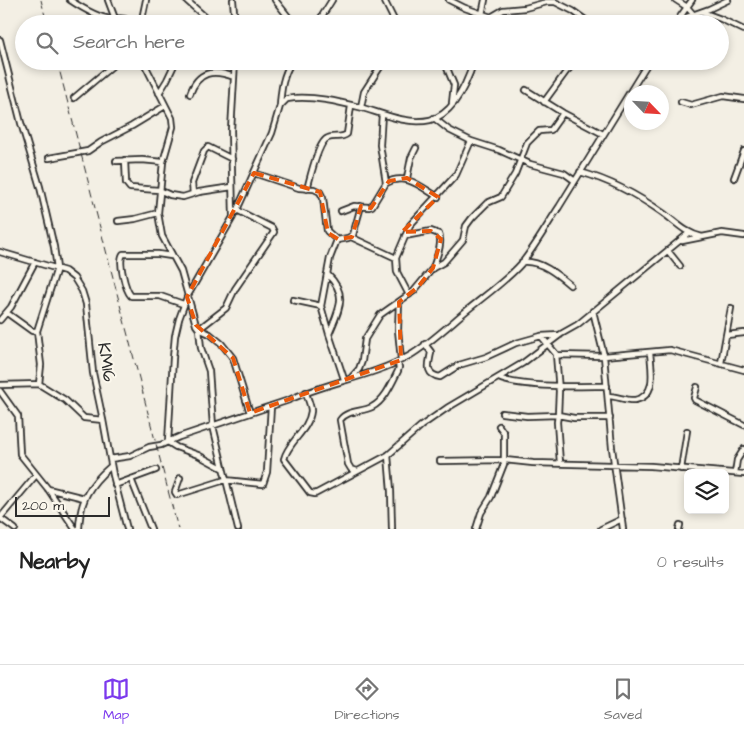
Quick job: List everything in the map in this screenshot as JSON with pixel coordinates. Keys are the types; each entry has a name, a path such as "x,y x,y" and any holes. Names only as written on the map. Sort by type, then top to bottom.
{"street":[{"path":"70,0 99,15"},
{"path":"108,0 113,15"},
{"path":"143,15 146,0"},
{"path":"186,0 203,15"},
{"path":"233,0 234,15"},
{"path":"275,0 287,15"},
{"path":"323,15 332,0"},
{"path":"384,0 392,15"},
{"path":"449,0 464,8 486,15"},
{"path":"483,14 484,0"},
{"path":"676,0 687,7 693,14 728,0"},
{"path":"681,15 692,0"},
{"path":"495,15 503,10 524,8 556,1 579,15"},
{"path":"701,12 710,15"},
{"path":"729,23 744,30"},
{"path":"0,40 6,69 40,187 57,268 37,331 41,365 39,384"},
{"path":"0,68 6,69"},
{"path":"74,98 107,70"},
{"path":"148,70 172,118 173,127 163,162 159,190 158,212 162,236 171,256 181,271 194,320 199,328 201,348 209,371 213,426 238,529"},
{"path":"159,93 172,70"},
{"path":"233,217 232,159 234,70"},
{"path":"168,442 175,336 184,304 237,210 272,134 280,106 282,82 287,70"},
{"path":"361,108 364,92 378,70"},
{"path":"448,70 454,85 455,98"},
{"path":"280,106 287,99 308,98 416,120 434,118 452,104 466,83 471,70"},
{"path":"544,102 568,70"},
{"path":"110,459 130,456 149,447 161,445 306,392 314,392 344,379 409,356 522,262 643,70"},
{"path":"190,94 193,86 202,75 222,73 234,77"},
{"path":"526,90 563,114 603,134"},
{"path":"681,102 690,105 723,96 744,99"},
{"path":"49,158 88,152 165,106"},
{"path":"307,189 324,140 343,137 347,134 351,106"},
{"path":"341,211 354,206 372,206 386,183 380,145 382,114"},
{"path":"433,268 444,262 463,240 466,226 483,207 501,197 515,174 527,143 532,137 540,130 547,132 551,130 563,114"},
{"path":"434,118 448,130 471,141 499,150 544,169 564,173 575,180"},
{"path":"409,295 397,272 396,258 410,225 438,197 459,170 471,141"},
{"path":"193,194 192,183 204,152 208,148 232,159"},
{"path":"406,178 411,158 416,148"},
{"path":"734,178 744,151"},
{"path":"125,160 126,184 128,187 159,190 176,196 183,196 232,187"},
{"path":"116,161 163,162"},
{"path":"580,172 603,180 637,198 664,214 689,233 702,237"},
{"path":"254,173 320,192 323,198 327,231 337,240"},
{"path":"386,183 406,178 438,197"},
{"path":"351,237 361,206"},
{"path":"199,328 226,308 234,289 274,232 272,228 237,210"},
{"path":"118,221 147,217 158,212"},
{"path":"351,378 359,369 362,361 363,345 369,332 383,312 409,295 433,268 440,245 441,239 439,234 431,231 405,236"},
{"path":"306,392 311,408 310,414 284,459 312,494 388,455 421,426 447,408 523,364 561,334 577,325 689,233"},
{"path":"679,241 722,233 744,236"},
{"path":"337,240 351,237 396,258"},
{"path":"337,240 330,258 321,306 328,334 344,379"},
{"path":"668,251 680,266"},
{"name":"KM16","path":"0,252 57,268 70,274 85,297 93,374 104,420 115,485 127,529"},
{"path":"171,256 150,253 122,254 120,258 126,285 131,296 160,296 184,304"},
{"path":"0,320 7,312 35,262"},
{"path":"522,262 532,262 545,268 570,285"},
{"path":"327,274 336,282 341,302 339,311 328,334"},
{"path":"293,300 321,306"},
{"path":"357,471 351,469 348,464 340,420 342,417 359,409 369,408 378,403 398,372 399,302"},
{"path":"721,363 732,308"},
{"path":"593,311 604,356 614,466 623,529"},
{"path":"7,312 32,331 37,331"},
{"path":"199,328 210,334 228,350 233,358 250,413"},
{"path":"727,335 744,333"},
{"path":"425,344 432,352 428,364 429,370 440,377 459,365 486,357 516,343 541,336 561,334"},
{"path":"541,336 556,355 560,464"},
{"path":"556,355 604,356 670,350 744,370"},
{"path":"608,396 636,400 647,394 651,385 650,352"},
{"path":"499,378 509,382 607,386"},
{"path":"0,385 39,384 65,400 84,418 104,420"},
{"path":"697,387 695,400 744,424"},
{"path":"0,391 18,416 20,454 77,529"},
{"path":"180,478 175,492 177,495 226,480 262,484 265,482 271,406"},
{"path":"502,413 526,416 558,415 590,419 610,418"},
{"path":"476,529 481,513 499,481 505,460 504,433 499,426"},
{"path":"680,469 687,430"},
{"path":"168,442 222,468"},
{"path":"735,473 737,460 744,449"},
{"path":"388,455 392,529"},
{"path":"440,461 505,460 512,462 680,469 744,474"},
{"path":"77,529 84,498 94,482 111,466"},
{"path":"115,485 156,470"},
{"path":"15,529 0,518 36,475"},
{"path":"132,479 150,529"},
{"path":"48,489 84,498"},
{"path":"601,529 622,519"}],"highlighted area":[{"path":"254,173 320,192 328,233 338,239 352,237 361,206 371,208 389,181 407,178 438,197 402,232 431,231 441,239 433,268 418,287 399,302 401,360 250,413 233,358 196,325 187,297"}],"railway":[{"path":"41,0 45,15"},
{"path":"59,70 178,529"}]}
